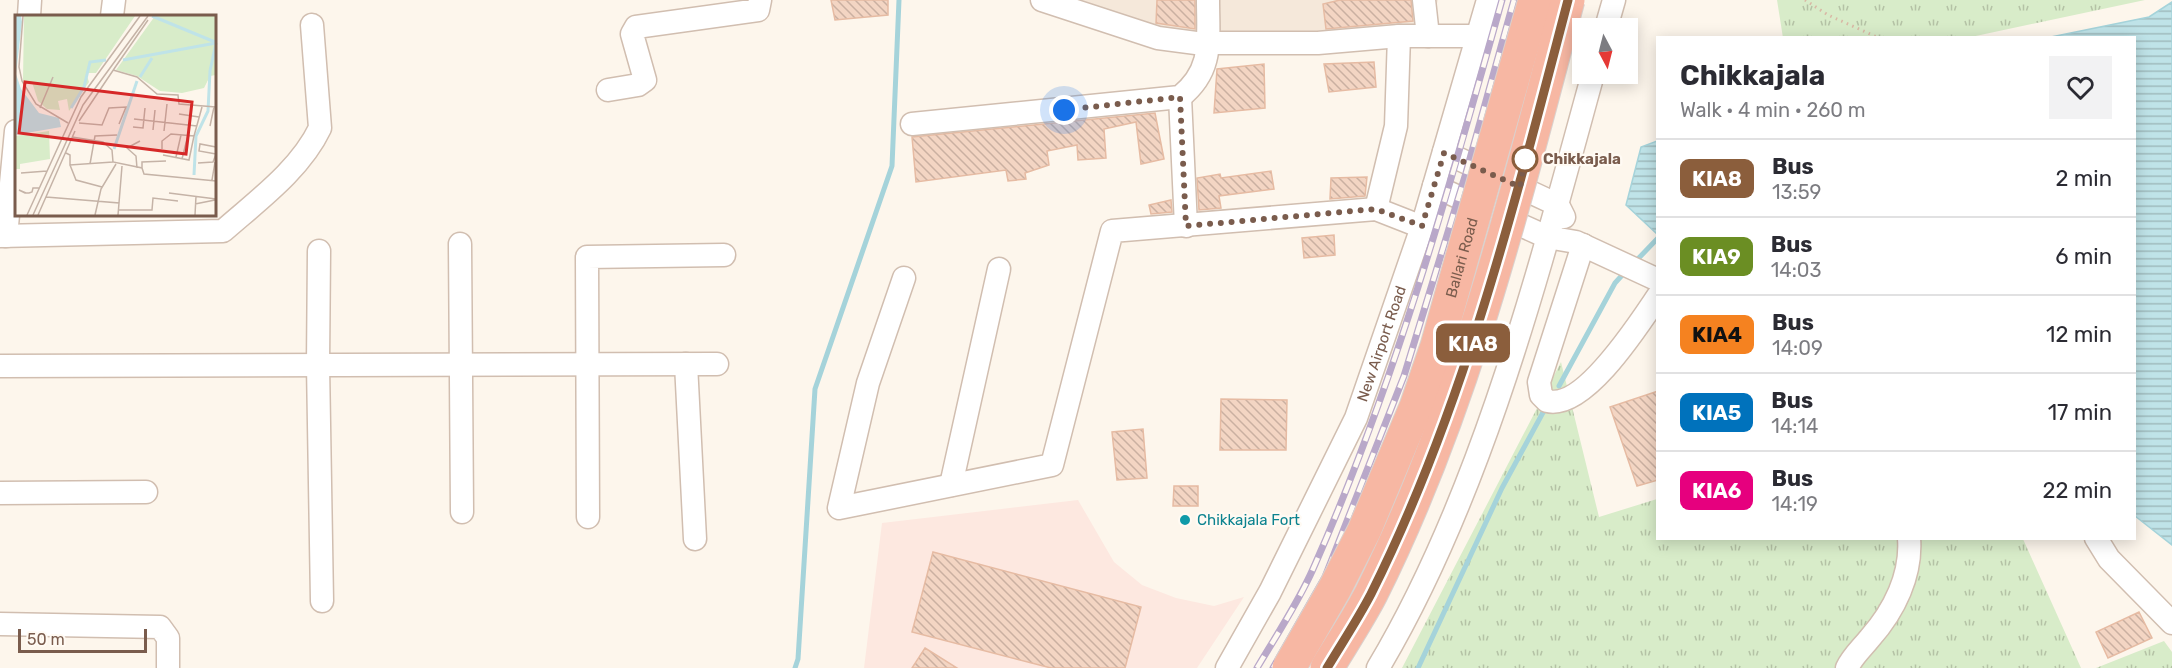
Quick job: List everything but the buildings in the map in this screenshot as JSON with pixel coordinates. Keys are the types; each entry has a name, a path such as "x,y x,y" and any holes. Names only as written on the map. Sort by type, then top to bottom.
{"highway":[{"name":"Ballari Road","path":"1289,668 1335,588 1364,531 1416,406 1437,346 1496,131 1535,0"},
{"path":"1327,668 1370,596 1439,439 1489,289 1568,0"}],"street":[{"path":"28,15 30,0"},
{"path":"112,15 114,0"},
{"path":"608,90 638,85 645,80 632,34 636,27 758,10 760,0"},
{"path":"1042,0 1158,38 1208,43 1318,43 1399,36 1480,36"},
{"path":"912,124 1180,97 1196,84 1203,69 1208,43 1208,0"},
{"path":"1424,0 1428,36"},
{"name":"New Airport Road","path":"1227,668 1270,592 1356,418 1422,226 1480,36 1488,0"},
{"path":"1609,18 1614,0"},
{"path":"15,139 3,236 95,224 223,231 297,162 314,142 320,128 312,26"},
{"path":"1376,209 1396,126 1399,36"},
{"path":"1378,668 1435,557 1482,441 1531,297 1590,84"},
{"path":"1180,97 1186,226"},
{"path":"1444,153 1558,205 1579,243 1539,382 1541,395 1547,401 1562,402 1579,393 1636,329 1656,299"},
{"path":"1434,186 1547,237 1579,243 1656,279"},
{"path":"904,278 868,383 839,508 1053,465 1112,231 1376,209 1422,226"},
{"path":"460,244 462,512"},
{"path":"319,251 318,365 322,601"},
{"path":"588,517 587,257 724,255"},
{"path":"951,485 999,269"},
{"path":"686,364 695,539"},
{"path":"0,366 717,364"},
{"path":"0,493 146,492"},
{"path":"1846,668 1885,621 1895,602 1908,566 1909,540"},
{"path":"2097,540 2109,559 2172,623"},
{"path":"0,624 160,627 168,638 168,668"}],"path":[{"path":"1805,0 1828,15 1875,36"}],"shaded area":[{"path":"1072,0 1438,0 1428,36 1355,40 1121,26"},
{"path":"1078,500 1114,562 1142,585 1176,598 1214,606 1244,597 1197,668 864,668 882,523"}],"green space":[{"path":"1777,0 2145,0 1976,36 1783,36"},
{"path":"1561,362 1599,517 1656,499 1656,540 2023,540 2081,668 1402,668"},
{"path":"2164,641 2172,652 2172,668 2096,668"}],"water":[{"path":"2172,2 2172,545 2136,517 2136,36 2056,36 2149,17"},
{"path":"1656,141 1656,233 1626,205 1641,147"}],"waterway":[{"path":"795,668 798,659 815,389 892,166 899,0"},
{"path":"1634,263 1656,240"},
{"path":"1559,386 1615,283 1625,272"},
{"path":"1418,668 1502,488 1546,407"}],"railway":[{"path":"1257,668 1307,582 1369,430 1440,217 1502,0"},
{"path":"1273,668 1325,577 1404,376 1466,173 1514,0"}],"bus line":[{"name":"KIA8","path":"1327,668 1370,596 1406,520 1468,359 1568,0"}],"place":[{"name":"Chikkajala","path":"1525,159"},
{"name":"Chikkajala Fort","path":"1185,520"}],"route":[{"path":"1064,110 1180,97 1186,226 1376,209 1422,226 1444,153 1520,187 1525,159"}]}
